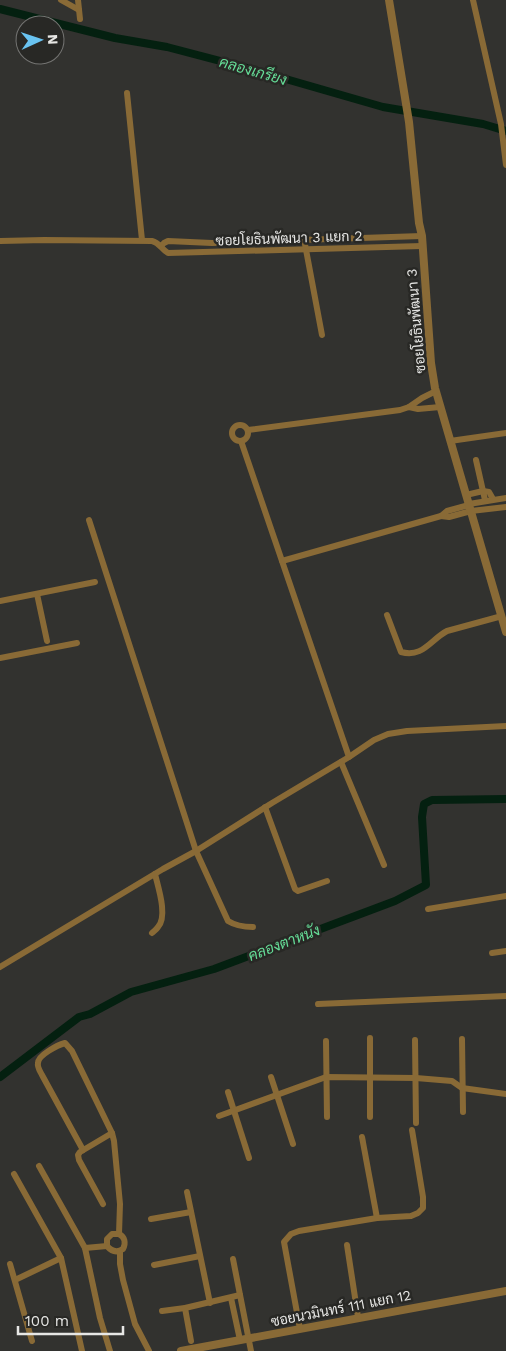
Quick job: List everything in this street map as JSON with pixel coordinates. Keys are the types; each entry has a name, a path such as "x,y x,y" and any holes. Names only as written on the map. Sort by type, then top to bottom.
{"street":[{"path":"61,0 79,10"},
{"path":"78,0 80,19"},
{"name":"ซอยโยธินพัฒนา 3","path":"389,0 409,122 419,223 422,236 431,363 436,391 502,611 506,632"},
{"path":"473,0 501,124 506,165"},
{"path":"127,93 142,240"},
{"name":"ซอยโยธินพัฒนา 3 แยก 2","path":"161,246 168,241 212,243 422,236"},
{"path":"304,239 322,335"},
{"name":"ซอยโยธินพัฒนา 3 แยก 2","path":"0,240 142,240 157,242 168,253 422,246"},
{"path":"248,430 400,410 409,407 436,391"},
{"path":"409,407 418,409 440,407"},
{"path":"241,441 232,437 232,430 240,424 248,430"},
{"path":"241,441 247,437 248,430"},
{"path":"450,442 506,433"},
{"path":"241,441 349,758"},
{"path":"476,460 485,500"},
{"path":"282,561 440,516 449,517 469,504 483,491"},
{"path":"483,491 489,492 493,499"},
{"path":"469,504 506,498"},
{"path":"469,504 506,508"},
{"path":"89,520 196,851 228,921 233,925 253,927"},
{"path":"0,601 95,582"},
{"path":"37,594 47,641"},
{"path":"387,615 401,652 408,654 417,653 446,631 502,611"},
{"path":"0,658 77,643"},
{"path":"0,967 196,851 265,807 349,758 374,740 388,734 407,731 506,726"},
{"path":"341,762 384,865"},
{"path":"265,807 295,889 304,889 327,881"},
{"path":"152,933 161,921 162,911 155,874"},
{"path":"428,909 506,896"},
{"path":"492,953 506,951"},
{"path":"318,1004 506,996"},
{"path":"370,1038 370,1117"},
{"path":"415,1040 416,1123"},
{"path":"462,1040 463,1112"},
{"path":"326,1041 327,1116"},
{"path":"83,1150 42,1075 38,1063 38,1059 43,1055 64,1043 72,1051 112,1134 120,1204 119,1234"},
{"path":"271,1077 293,1144"},
{"path":"219,1116 326,1077 416,1078 452,1081 462,1088 506,1094"},
{"path":"228,1092 249,1158"},
{"path":"300,1329 284,1242 288,1236 299,1231 377,1218 411,1216 418,1213 423,1208 423,1196 412,1130"},
{"path":"103,1204 79,1160 78,1154 112,1134"},
{"path":"362,1137 377,1218"},
{"path":"39,1166 85,1248 100,1318 110,1351"},
{"path":"14,1174 61,1258 82,1351"},
{"path":"187,1192 210,1303"},
{"path":"151,1219 191,1212"},
{"path":"120,1251 112,1251 107,1246 106,1243 112,1234 119,1234 125,1242 123,1249 120,1251 123,1280 135,1324 149,1351"},
{"path":"347,1245 358,1317"},
{"path":"85,1248 107,1246"},
{"path":"154,1265 200,1256"},
{"path":"15,1280 61,1258"},
{"path":"233,1259 251,1351"},
{"path":"10,1264 32,1341"},
{"name":"ซอยนวมินทร์ 111 แยก 12","path":"181,1351 506,1290"},
{"path":"162,1311 210,1303 240,1295"},
{"path":"231,1298 240,1340"},
{"path":"185,1308 191,1341"}],"waterway":[{"name":"คลองเกรียง","path":"0,9 115,38 167,47 383,107 483,124 506,131"},
{"name":"คลองตาหนัง","path":"0,1077 79,1017 90,1014 131,992 214,969 395,901 426,885 422,817 424,804 432,800 506,799"}]}
